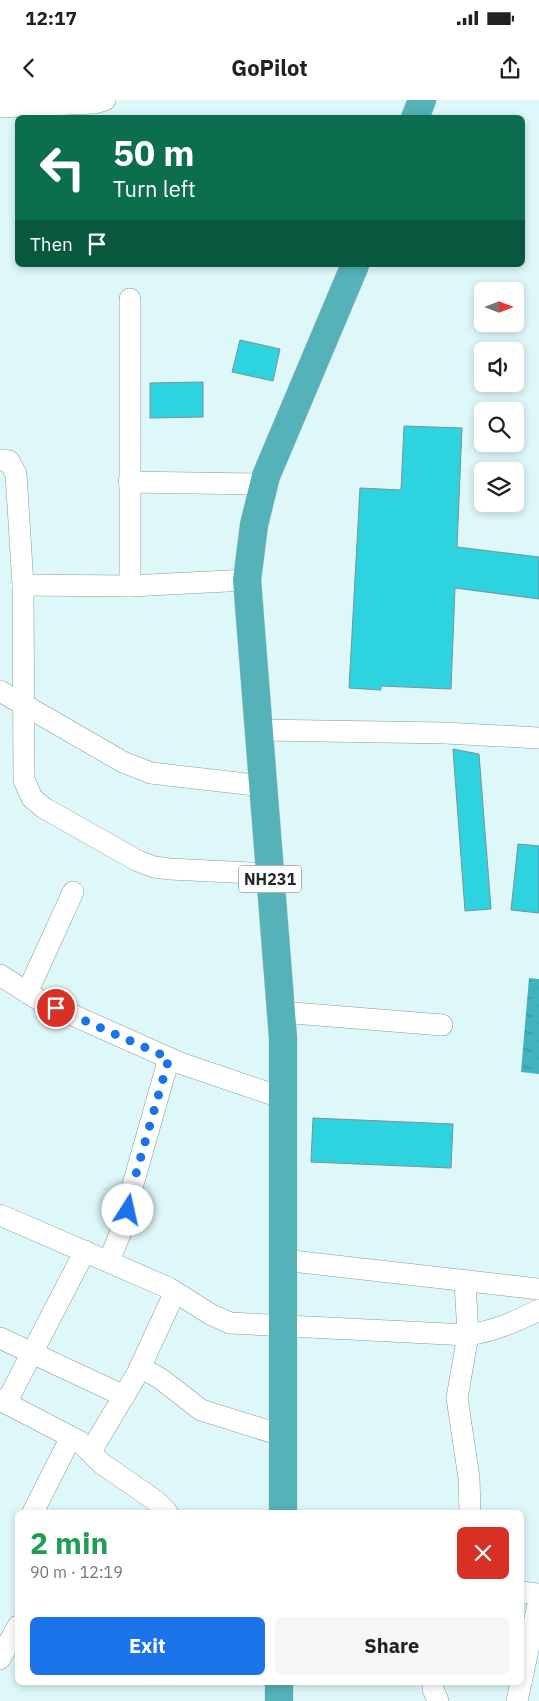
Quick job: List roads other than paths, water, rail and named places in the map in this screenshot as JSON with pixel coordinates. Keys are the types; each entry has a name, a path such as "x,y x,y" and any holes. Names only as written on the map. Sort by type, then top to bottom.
{"highway":[{"path":"416,115 422,100"},
{"name":"NH231","path":"283,1510 284,1326 281,1012 247,580 254,526 264,484 354,267"},
{"path":"279,1685 279,1701"}],"street":[{"path":"0,107 95,103 104,100"},
{"path":"130,299 130,586"},
{"path":"0,460 9,461 16,474 22,585 24,780 32,798 44,808 111,848 154,867 270,874"},
{"path":"129,482 264,484"},
{"path":"22,585 130,586 247,580"},
{"path":"0,691 123,762 151,774 263,786"},
{"path":"259,730 445,733 539,738"},
{"path":"27,993 73,892"},
{"path":"0,975 27,993 169,1058 283,1098"},
{"path":"281,1012 442,1025"},
{"path":"109,1261 126,1217 130,1195 169,1058"},
{"path":"0,1215 109,1261 176,1292 210,1314 230,1323 468,1335 489,1332 509,1325 539,1310"},
{"path":"85,1251 33,1352 3,1402 71,1437 90,1451 101,1463 156,1501 166,1510"},
{"path":"283,1260 539,1289"},
{"path":"465,1281 468,1335 457,1398 469,1478 470,1510"},
{"path":"90,1451 140,1367 176,1292"},
{"path":"0,1338 124,1396"},
{"path":"140,1367 161,1379 201,1410 284,1436"},
{"path":"34,1510 71,1437"},
{"path":"524,1592 539,1594"},
{"path":"524,1668 539,1600"},
{"path":"0,1659 15,1632"},
{"path":"434,1685 433,1689 438,1701"},
{"path":"517,1701 520,1685"}],"water":[{"path":"529,978 539,979 539,1074 521,1072"}]}
